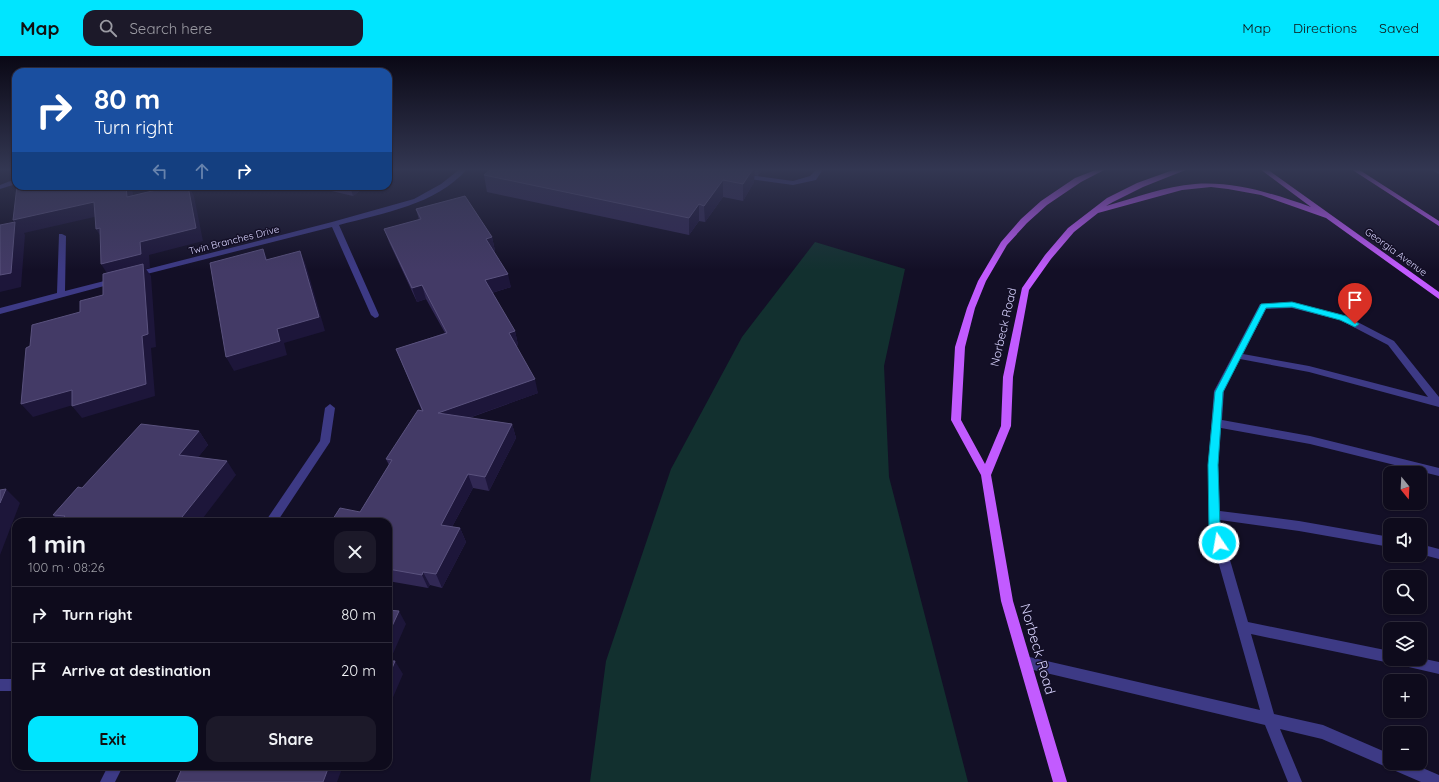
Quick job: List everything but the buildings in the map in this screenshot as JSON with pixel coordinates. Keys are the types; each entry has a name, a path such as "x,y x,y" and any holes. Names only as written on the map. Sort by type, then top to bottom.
{"main road":[{"name":"Norbeck Road","path":"1044,203 1024,221 1004,244 982,281 971,308 960,348 956,420 986,475 1007,601 1060,782"},
{"name":"Norbeck Road","path":"986,475 1006,426 1008,376 1025,290 1048,257 1071,230 1106,203"},
{"path":"1093,212 1126,203"},
{"path":"1293,203 1330,217"},
{"name":"Georgia Avenue","path":"1311,203 1439,296"},
{"path":"1407,203 1439,224"}],"street":[{"name":"Twin Branches Drive","path":"0,311 335,224 410,203"},
{"path":"335,224 374,315"},
{"path":"61,294 62,236"},
{"path":"1296,782 1269,719 1215,529 1213,465 1219,392 1263,306 1292,305 1343,318 1391,343 1439,403"},
{"path":"1238,356 1309,370 1439,403"},
{"path":"274,518 325,442 330,408"},
{"path":"1216,423 1310,440 1439,472"},
{"path":"1215,516 1299,526 1383,541"},
{"path":"1427,551 1439,554"},
{"path":"1243,627 1383,656"},
{"path":"1025,662 1323,732 1383,758"},
{"path":"1427,665 1439,668"},
{"path":"0,685 12,685"},
{"path":"107,782 114,770"},
{"path":"1410,770 1438,782"}],"green space":[{"path":"815,242 905,269 884,366 889,477 968,782 590,782 606,661 671,469 742,337"}],"route":[{"path":"1219,543 1215,529 1213,465 1219,392 1263,306 1292,305 1343,318 1355,324"}]}
